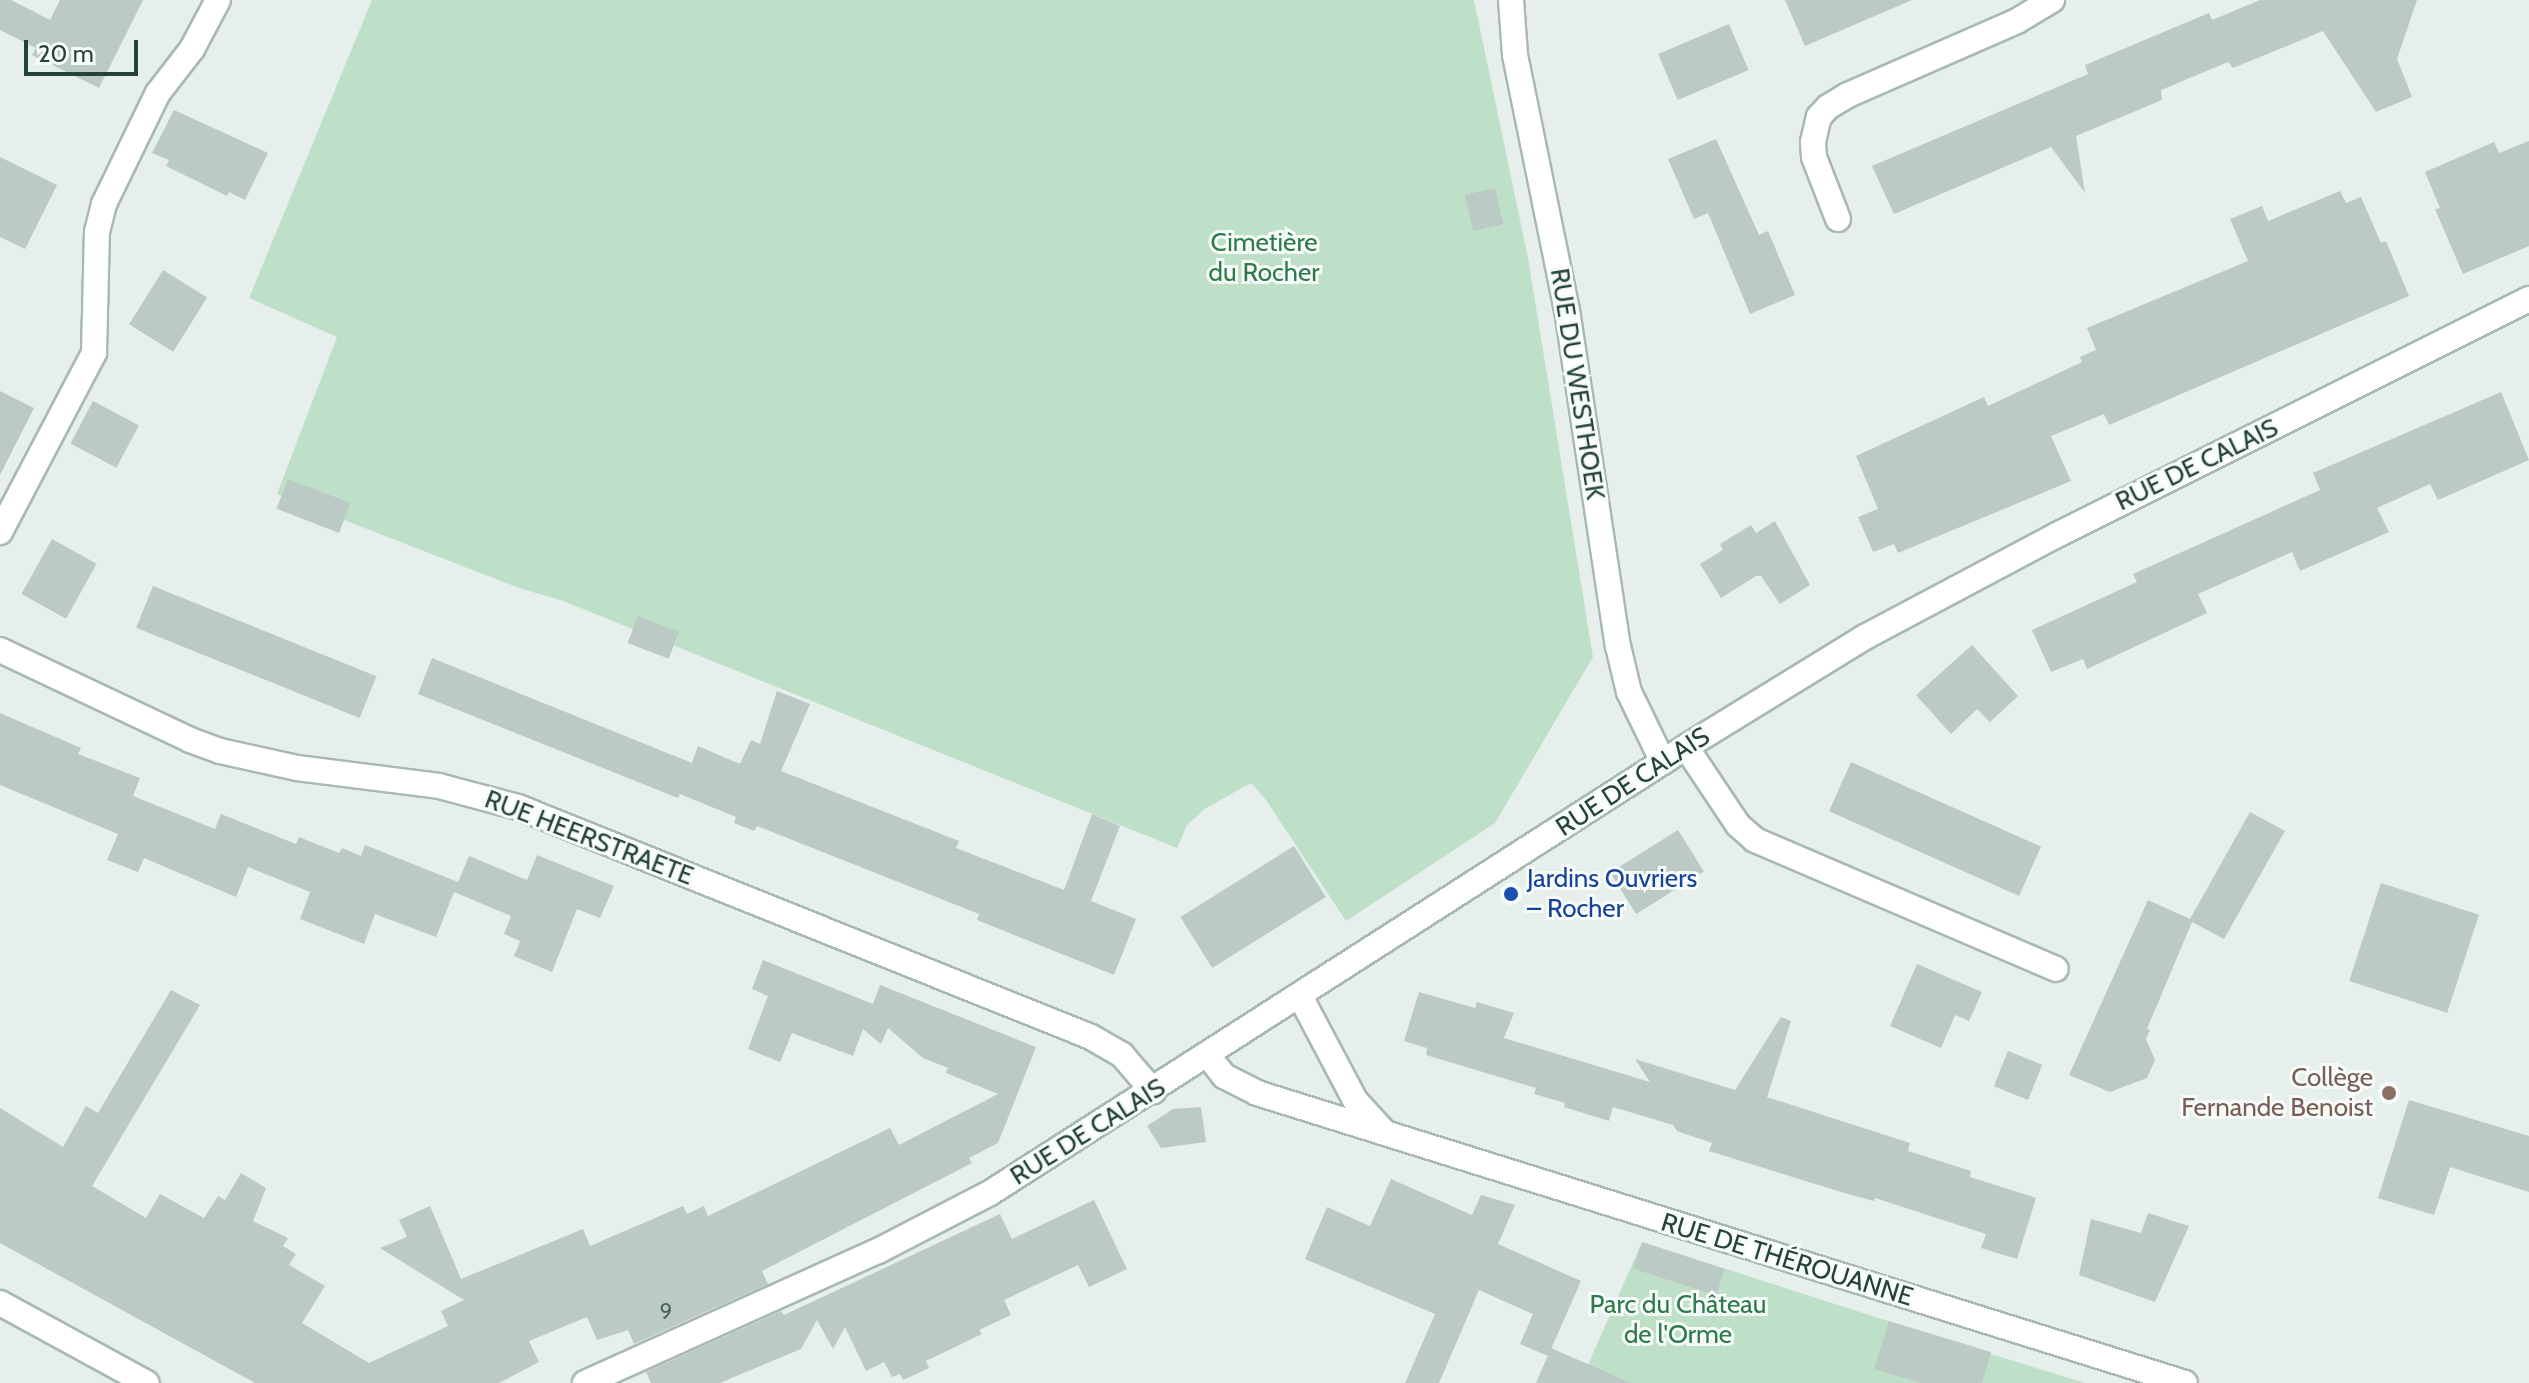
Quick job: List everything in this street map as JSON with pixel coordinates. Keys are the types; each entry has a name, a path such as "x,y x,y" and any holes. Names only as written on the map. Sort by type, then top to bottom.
{"street":[{"path":"0,532 94,353 97,232 104,204 158,93 192,49 218,0"},
{"name":"RUE DU WESTHOEK","path":"1511,0 1515,55 1567,310 1618,646 1629,692 1663,762"},
{"path":"1838,219 1814,157 1813,142 1819,117 1828,107 1848,95 2017,21 2052,0"},
{"name":"RUE DE CALAIS","path":"585,1383 932,1224 1025,1172 1828,659 1968,581 2529,299"},
{"name":"RUE HEERSTRAETE","path":"0,650 220,751 284,766 439,786 518,807 1091,1037 1122,1055 1153,1091"},
{"path":"1686,747 1738,825 1755,840 2056,969"},
{"name":"RUE DE THÉROUANNE","path":"1300,996 1355,1100 1376,1126 1390,1136"},
{"name":"RUE DE THÉROUANNE","path":"1208,1056 1224,1076 1257,1093 2185,1383"},
{"path":"0,1303 147,1383"}],"green space":[{"name":"Cimetière du Rocher","path":"372,0 1474,0 1528,258 1593,657 1495,823 1346,921 1266,800 1251,783 1206,808 1187,825 1177,848 563,601 519,588 277,494 337,337 249,298"},
{"name":"Parc du Château de l'Orme","path":"1642,1242 1994,1355 2085,1383 1580,1383"}],"building":[{"path":"0,0 11,0 50,20 60,0 143,0 99,88 32,55 36,48 0,30"},
{"path":"1785,0 1912,0 1805,46"},
{"path":"2260,0 2417,0 2397,59 2412,97 2376,112 2323,31 2233,68 2228,62 2161,90 2162,100 2076,136 2085,193 2051,147 1894,214 1872,166 2088,74 2085,65 2209,13 2212,20"},
{"path":"1729,24 1749,70 1678,100 1658,54"},
{"path":"174,110 268,153 245,200 229,192 227,196 166,166 169,160 152,153"},
{"path":"1716,139 1759,235 1768,231 1795,295 1750,314 1708,213 1694,219 1668,159"},
{"path":"2529,141 2529,246 2463,274 2435,209 2440,208 2425,172 2494,142 2499,153"},
{"path":"0,157 57,185 25,249 0,237"},
{"path":"1495,188 1503,224 1473,231 1465,195"},
{"path":"2340,191 2346,203 2361,197 2381,243 2386,241 2409,296 2109,425 2104,414 2051,436 2071,481 1898,553 1894,544 1873,552 1858,517 1878,509 1856,456 1984,397 1988,406 2082,362 2080,357 2096,350 2087,328 2248,261 2230,219 2262,206 2268,221"},
{"path":"163,270 207,298 173,352 129,324"},
{"path":"0,391 34,408 0,475"},
{"path":"2501,392 2529,460 2438,500 2430,484 2377,508 2389,532 2300,571 2292,552 2198,594 2207,613 2087,669 2083,659 2051,672 2032,630 2137,582 2133,574 2320,490 2313,473"},
{"path":"93,401 139,425 116,468 70,443"},
{"path":"288,479 351,503 339,533 277,509"},
{"path":"1775,521 1810,585 1780,604 1761,576 1756,576 1721,598 1700,564 1723,550 1720,544 1751,525 1756,533"},
{"path":"52,539 97,564 66,619 21,594"},
{"path":"153,586 376,676 360,718 136,628"},
{"path":"638,616 679,632 669,659 628,643"},
{"path":"1972,645 2018,696 1990,722 1977,709 1951,734 1916,695"},
{"path":"432,658 692,763 698,746 740,764 751,740 760,744 777,691 810,704 781,771 959,841 956,848 1064,890 1092,814 1120,826 1091,901 1136,919 1114,975 977,920 979,914 757,826 754,831 734,823 736,817 680,794 678,798 418,694"},
{"path":"0,713 81,748 78,754 140,778 133,796 215,829 221,814 296,844 299,837 339,853 342,848 361,856 365,845 458,882 456,887 469,856 527,880 537,855 614,886 600,918 577,909 552,972 514,956 520,941 504,934 511,916 454,892 436,937 375,914 364,944 300,919 310,892 248,867 236,897 144,858 138,872 107,860 118,834 0,785"},
{"path":"1851,762 2041,847 2019,896 1829,811"},
{"path":"2250,812 2285,831 2224,939 2192,922 2147,1029 2150,1030 2146,1039 2155,1060 2147,1078 2110,1092 2069,1075 2148,900 2190,919"},
{"path":"1678,830 1704,872 1636,914 1610,872"},
{"path":"1294,846 1326,897 1212,968 1180,917"},
{"path":"2381,883 2479,915 2447,1013 2349,981"},
{"path":"763,960 873,1004 880,985 1036,1047 998,1143 969,1158 972,1163 762,1271 768,1284 634,1344 628,1330 597,1340 587,1317 529,1341 539,1362 499,1383 255,1383 0,1243 0,1108 63,1147 86,1106 98,1113 171,990 200,1005 92,1186 146,1218 160,1194 204,1218 218,1196 225,1200 241,1173 266,1188 253,1221 288,1238 283,1246 296,1254 289,1265 325,1286 302,1323 369,1363 448,1326 441,1311 464,1300 380,1248 407,1237 399,1220 430,1206 461,1279 583,1229 590,1246 683,1206 687,1214 704,1206 708,1216 890,1128 899,1145 998,1094 946,1073 948,1068 923,1058 888,1028 881,1044 863,1029 853,1056 792,1033 780,1062 748,1049 768,996 752,989"},
{"path":"1917,964 1982,992 1969,1021 1955,1015 1941,1048 1890,1026"},
{"path":"1419,992 1475,1008 1477,1002 1514,1013 1504,1038 1650,1082 1635,1059 1735,1090 1781,1017 1791,1021 1767,1097 1910,1143 1908,1151 1971,1171 1970,1177 2036,1198 2017,1259 1981,1248 1986,1234 1875,1198 1874,1201 1851,1195 1709,1151 1712,1143 1677,1131 1673,1125 1613,1107 1609,1121 1534,1094 1536,1088 1426,1055 1427,1048 1404,1041"},
{"path":"2008,1051 2042,1065 2028,1100 1994,1086"},
{"path":"2409,1100 2529,1136 2529,1192 2450,1167 2434,1215 2378,1198"},
{"path":"1201,1107 1206,1142 1161,1148 1147,1126 1173,1109"},
{"path":"1391,1179 1472,1215 1481,1195 1515,1205 1498,1244 1581,1281 1548,1356 1520,1344 1533,1314 1479,1290 1439,1383 1405,1383 1435,1314 1305,1259 1327,1207 1370,1226"},
{"path":"1094,1200 1127,1269 1089,1287 1078,1265 1004,1300 1011,1315 979,1330 982,1334 926,1361 929,1368 903,1380 900,1374 892,1377 884,1362 866,1371 845,1327 833,1349 817,1320 801,1349 720,1383 651,1383 646,1372 781,1311 784,1315 1000,1214 1012,1239"},
{"path":"2148,1213 2189,1226 2155,1302 2079,1275 2091,1219 2141,1233"},
{"path":"1642,1242 1725,1269 1716,1296 1633,1269"},
{"path":"1889,1321 1991,1352 1982,1383 1921,1383 1874,1369"},
{"path":"1551,1348 1631,1383 1536,1383"}],"place":[{"name":"Jardins Ouvriers – Rocher","path":"1511,894"},
{"name":"Collège Fernande Benoist","path":"2389,1093"}]}
